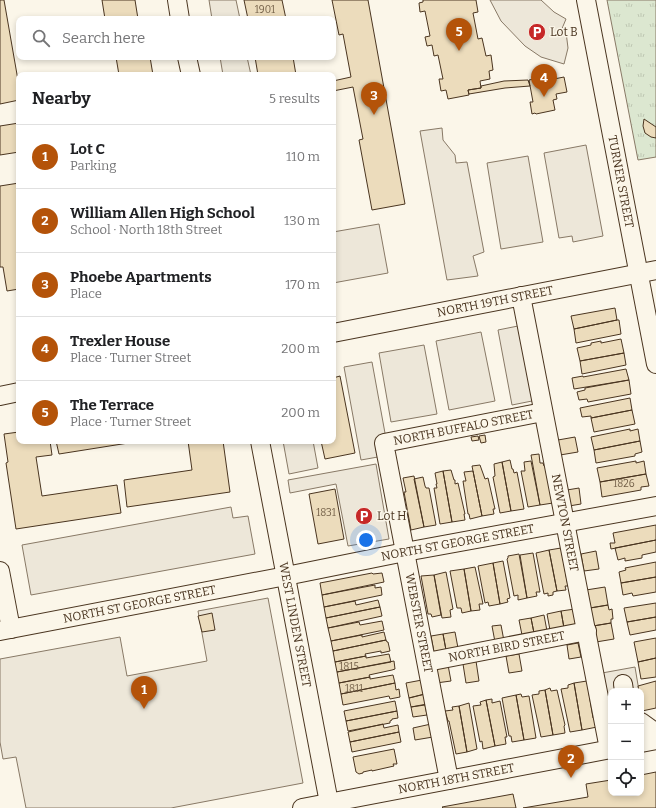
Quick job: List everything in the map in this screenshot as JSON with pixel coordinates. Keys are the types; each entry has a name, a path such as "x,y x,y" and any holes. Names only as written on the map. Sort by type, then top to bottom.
{"street":[{"path":"176,0 179,16"},
{"name":"TURNER STREET","path":"586,0 656,364"},
{"path":"188,60 190,72"},
{"name":"NORTH 19TH STREET","path":"336,332 656,270"},
{"name":"NEWTON STREET","path":"521,296 608,739"},
{"path":"0,396 16,393"},
{"name":"NORTH BUFFALO STREET","path":"384,443 543,412"},
{"name":"WEBSTER STREET","path":"384,443 449,780"},
{"name":"WEST LINDEN STREET","path":"261,444 330,805"},
{"name":"NORTH ST GEORGE STREET","path":"5,630 405,552 656,506"},
{"path":"0,571 5,630"},
{"name":"NORTH BIRD STREET","path":"427,662 587,631"},
{"path":"644,724 656,733"},
{"path":"644,742 656,740"},
{"name":"NORTH 18TH STREET","path":"302,808 330,805 608,749"}],"green space":[{"path":"607,0 656,0 656,157 638,160"}],"shaded area":[{"path":"209,0 236,0 239,16 212,16"},
{"name":"Lot B","path":"490,0 541,0 554,12 566,19 561,31 566,32 568,48 564,64 541,57 525,46 501,21"},
{"path":"220,60 248,60 250,72 222,72"},
{"path":"442,128 443,140 455,155 456,163 467,162 484,252 473,256 478,276 447,280 420,131"},
{"path":"586,145 603,236 573,242 572,236 559,238 544,153"},
{"path":"528,156 543,242 501,249 487,163"},
{"path":"379,224 388,273 336,282 336,231"},
{"path":"528,324 542,399 512,405 498,330"},
{"path":"481,332 495,401 449,410 436,341"},
{"path":"424,345 437,414 391,422 379,353"},
{"path":"372,362 389,455 361,460 344,367"},
{"path":"284,444 314,444 318,468 289,474"},
{"name":"Lot H","path":"376,464 389,539 348,546 336,484 290,493 288,480"},
{"path":"231,507 233,518 248,516 255,554 31,595 22,545"},
{"path":"268,598 303,783 171,808 26,808 16,757 3,759 0,742 0,659 120,637 127,676 207,661 198,611"},
{"path":"635,667 638,688 608,688 608,705 602,673"}],"building":[{"path":"0,0 4,0 17,72 16,101 0,104"},
{"path":"102,0 135,0 138,16 105,16"},
{"path":"244,0 282,0 285,16 247,16"},
{"path":"332,0 368,0 405,204 372,210 359,140 363,139 353,87 336,90 336,80 351,77 343,34 339,35"},
{"path":"423,0 476,0 478,12 473,13 478,39 482,38 486,56 491,55 493,70 489,71 490,79 480,81 481,88 468,90 469,95 448,99 446,90 441,91 439,79 443,79 438,55 434,56 432,45 427,46 425,37 430,36 425,11 420,12 419,3 423,2"},
{"path":"116,60 150,60 152,72 118,72"},
{"path":"256,60 294,60 296,72 258,72"},
{"path":"548,76 549,80 564,77 567,92 556,94 557,99 553,100 555,110 532,114 530,102 533,102 529,80"},
{"path":"528,80 530,86 505,88 469,94 468,90 481,88 481,86 504,81"},
{"path":"644,119 656,127 656,138 645,133 643,126"},
{"path":"16,123 16,152 0,155 0,126"},
{"path":"16,183 16,290 7,291 3,267 0,267 0,186"},
{"path":"615,308 617,320 574,329 571,316"},
{"path":"619,320 621,334 576,343 574,329"},
{"path":"621,339 624,353 580,361 577,348 591,345 591,343 601,341 601,343"},
{"path":"624,353 626,365 582,374 580,361"},
{"path":"626,369 629,380 574,389 572,378"},
{"path":"340,376 355,453 325,459 322,444 336,444 336,377"},
{"path":"629,380 631,394 588,402 587,399 579,400 577,392 585,390 585,388"},
{"path":"630,398 632,410 591,418 591,416 582,417 580,408"},
{"path":"632,410 635,424 594,432 591,418"},
{"path":"630,429 630,431 638,429 640,441 594,450 591,437"},
{"path":"16,432 16,444 50,444 52,455 36,457 42,496 117,485 121,513 16,529 6,463 8,462 4,434"},
{"path":"485,435 486,442 481,443 479,436"},
{"path":"478,436 479,440 472,441 471,437"},
{"path":"575,437 578,452 560,455 558,440"},
{"path":"640,441 642,452 635,454 635,456 596,463 594,450"},
{"path":"57,444 122,444 59,454"},
{"path":"188,444 223,444 230,492 127,507 124,480 192,470"},
{"path":"539,454 540,463 543,463 544,466 546,466 553,503 540,505 531,455"},
{"path":"510,460 514,473 517,472 524,509 511,511 502,462"},
{"path":"531,461 540,505 528,507 521,471 525,471 524,462"},
{"path":"636,461 636,463 644,461 646,474 600,482 597,468"},
{"path":"502,462 511,511 500,513 493,477 495,476 494,464"},
{"path":"480,465 485,479 488,478 495,509 493,509 494,514 482,516 472,466"},
{"path":"451,470 455,484 458,483 465,514 465,520 452,522 443,471"},
{"path":"443,471 452,522 440,524 434,488 437,488 435,473"},
{"path":"473,471 482,516 470,519 463,481 466,481 464,472"},
{"path":"646,474 649,486 641,487 641,490 602,497 600,482"},
{"path":"414,476 424,527 411,530 403,478"},
{"path":"423,477 426,488 429,488 436,525 424,527 414,479"},
{"path":"579,488 581,504 569,506 567,490"},
{"path":"335,489 344,539 318,544 309,494"},
{"path":"656,525 656,540 611,549 610,543 615,543 613,533"},
{"path":"656,540 656,552 642,555 642,558 625,561 625,558 618,560 615,548"},
{"path":"561,548 568,586 565,586 566,590 557,591 549,550"},
{"path":"549,550 557,591 553,592 553,595 548,596 548,593 544,594 536,553"},
{"path":"596,551 599,569 584,571 581,554"},
{"path":"533,553 540,592 536,592 537,596 527,598 520,555"},
{"path":"519,554 527,598 518,600 518,595 514,596 507,559 508,556"},
{"path":"503,561 510,598 507,599 508,602 500,604 493,563"},
{"path":"656,562 656,577 621,583 619,572 626,570 625,568"},
{"path":"493,563 500,604 489,606 488,602 485,603 478,566"},
{"path":"475,567 483,604 479,604 480,610 471,611 464,569"},
{"path":"464,569 471,611 462,613 461,608 457,608 450,571"},
{"path":"446,572 453,609 450,610 451,617 442,618 434,575"},
{"path":"372,573 382,573 384,582 322,595 320,583"},
{"path":"434,575 441,615 432,617 431,614 428,614 421,576"},
{"path":"656,577 656,592 633,596 632,593 623,595 621,583"},
{"path":"375,585 375,588 381,587 382,595 324,607 322,595"},
{"path":"605,587 608,605 590,608 586,590"},
{"path":"378,600 380,607 326,618 324,607 355,601 356,605"},
{"path":"656,603 656,617 627,622 624,608"},
{"path":"608,605 609,610 612,609 613,619 611,619 611,623 593,626 590,608"},
{"path":"380,607 382,616 328,628 326,618"},
{"path":"575,609 578,625 564,628 561,611"},
{"path":"561,611 564,628 550,630 547,614"},
{"path":"212,613 215,630 202,632 198,616"},
{"path":"544,615 547,631 534,633 531,618"},
{"path":"656,617 656,630 630,635 627,622"},
{"path":"531,618 534,633 522,635 519,620"},
{"path":"382,621 384,630 331,641 328,628 359,622 360,625"},
{"path":"611,623 614,639 596,642 593,626"},
{"path":"501,625 504,641 495,642 492,626"},
{"path":"384,632 386,640 333,651 331,641 362,635 362,637"},
{"path":"455,632 458,648 446,650 443,634"},
{"path":"443,634 446,650 434,652 431,636"},
{"path":"656,638 656,658 638,662 634,642"},
{"path":"386,640 390,651 365,654 366,656 335,662 333,651"},
{"path":"578,643 581,657 569,659 567,645"},
{"path":"389,654 391,662 337,672 335,662 366,656 366,658"},
{"path":"519,654 522,671 509,673 506,656"},
{"path":"656,658 656,677 641,679 638,662"},
{"path":"394,661 395,669 369,675 370,677 339,683 337,672"},
{"path":"476,661 479,681 466,683 463,664"},
{"path":"448,665 451,681 436,683 434,668"},
{"path":"393,675 395,683 341,694 339,683 370,677 370,679"},
{"path":"422,680 425,694 409,698 406,683"},
{"path":"587,681 593,718 596,717 597,727 582,730 574,683"},
{"path":"656,681 656,708 644,711 644,688 638,688 638,686"},
{"path":"395,683 396,690 399,689 400,697 390,699 389,696 343,705 341,694"},
{"path":"574,683 582,730 570,732 561,689 568,688 568,685"},
{"path":"550,688 551,691 557,690 565,725 565,733 553,735 545,690"},
{"path":"545,690 553,735 541,737 532,695 539,694 539,691"},
{"path":"425,694 427,704 411,707 409,698"},
{"path":"521,694 522,697 529,696 536,738 524,740 516,695"},
{"path":"516,695 524,740 512,742 511,736 509,736 502,698"},
{"path":"492,699 492,703 500,701 507,737 505,737 506,744 495,746 486,700"},
{"path":"486,700 495,746 483,749 482,741 480,742 473,706 481,705 480,702"},
{"path":"395,701 397,711 346,721 344,711"},
{"path":"469,703 477,749 467,752 459,706"},
{"path":"425,705 427,715 413,717 411,707"},
{"path":"459,706 467,752 456,754 449,721 445,711 453,710 452,707"},
{"path":"397,711 398,718 392,719 390,723 348,731 346,721"},
{"path":"383,724 384,728 398,725 399,732 350,742 348,732"},
{"path":"431,724 433,737 415,740 413,728"},
{"path":"399,732 401,742 352,752 350,742"},
{"path":"394,749 397,764 393,764 394,766 359,774 356,772 353,757"},
{"path":"656,772 656,808 523,808 588,797 586,784 608,780 608,796 644,796 644,774"},
{"path":"513,794 516,808 442,807"}],"place":[{"name":"Lot B","path":"537,32"},
{"name":"The Terrace","path":"459,51"},
{"name":"Trexler House","path":"544,97"},
{"name":"Phoebe Apartments","path":"374,115"},
{"name":"Lot H","path":"364,516"},
{"name":"Lot C","path":"144,709"},
{"name":"William Allen High School","path":"571,778"}]}
